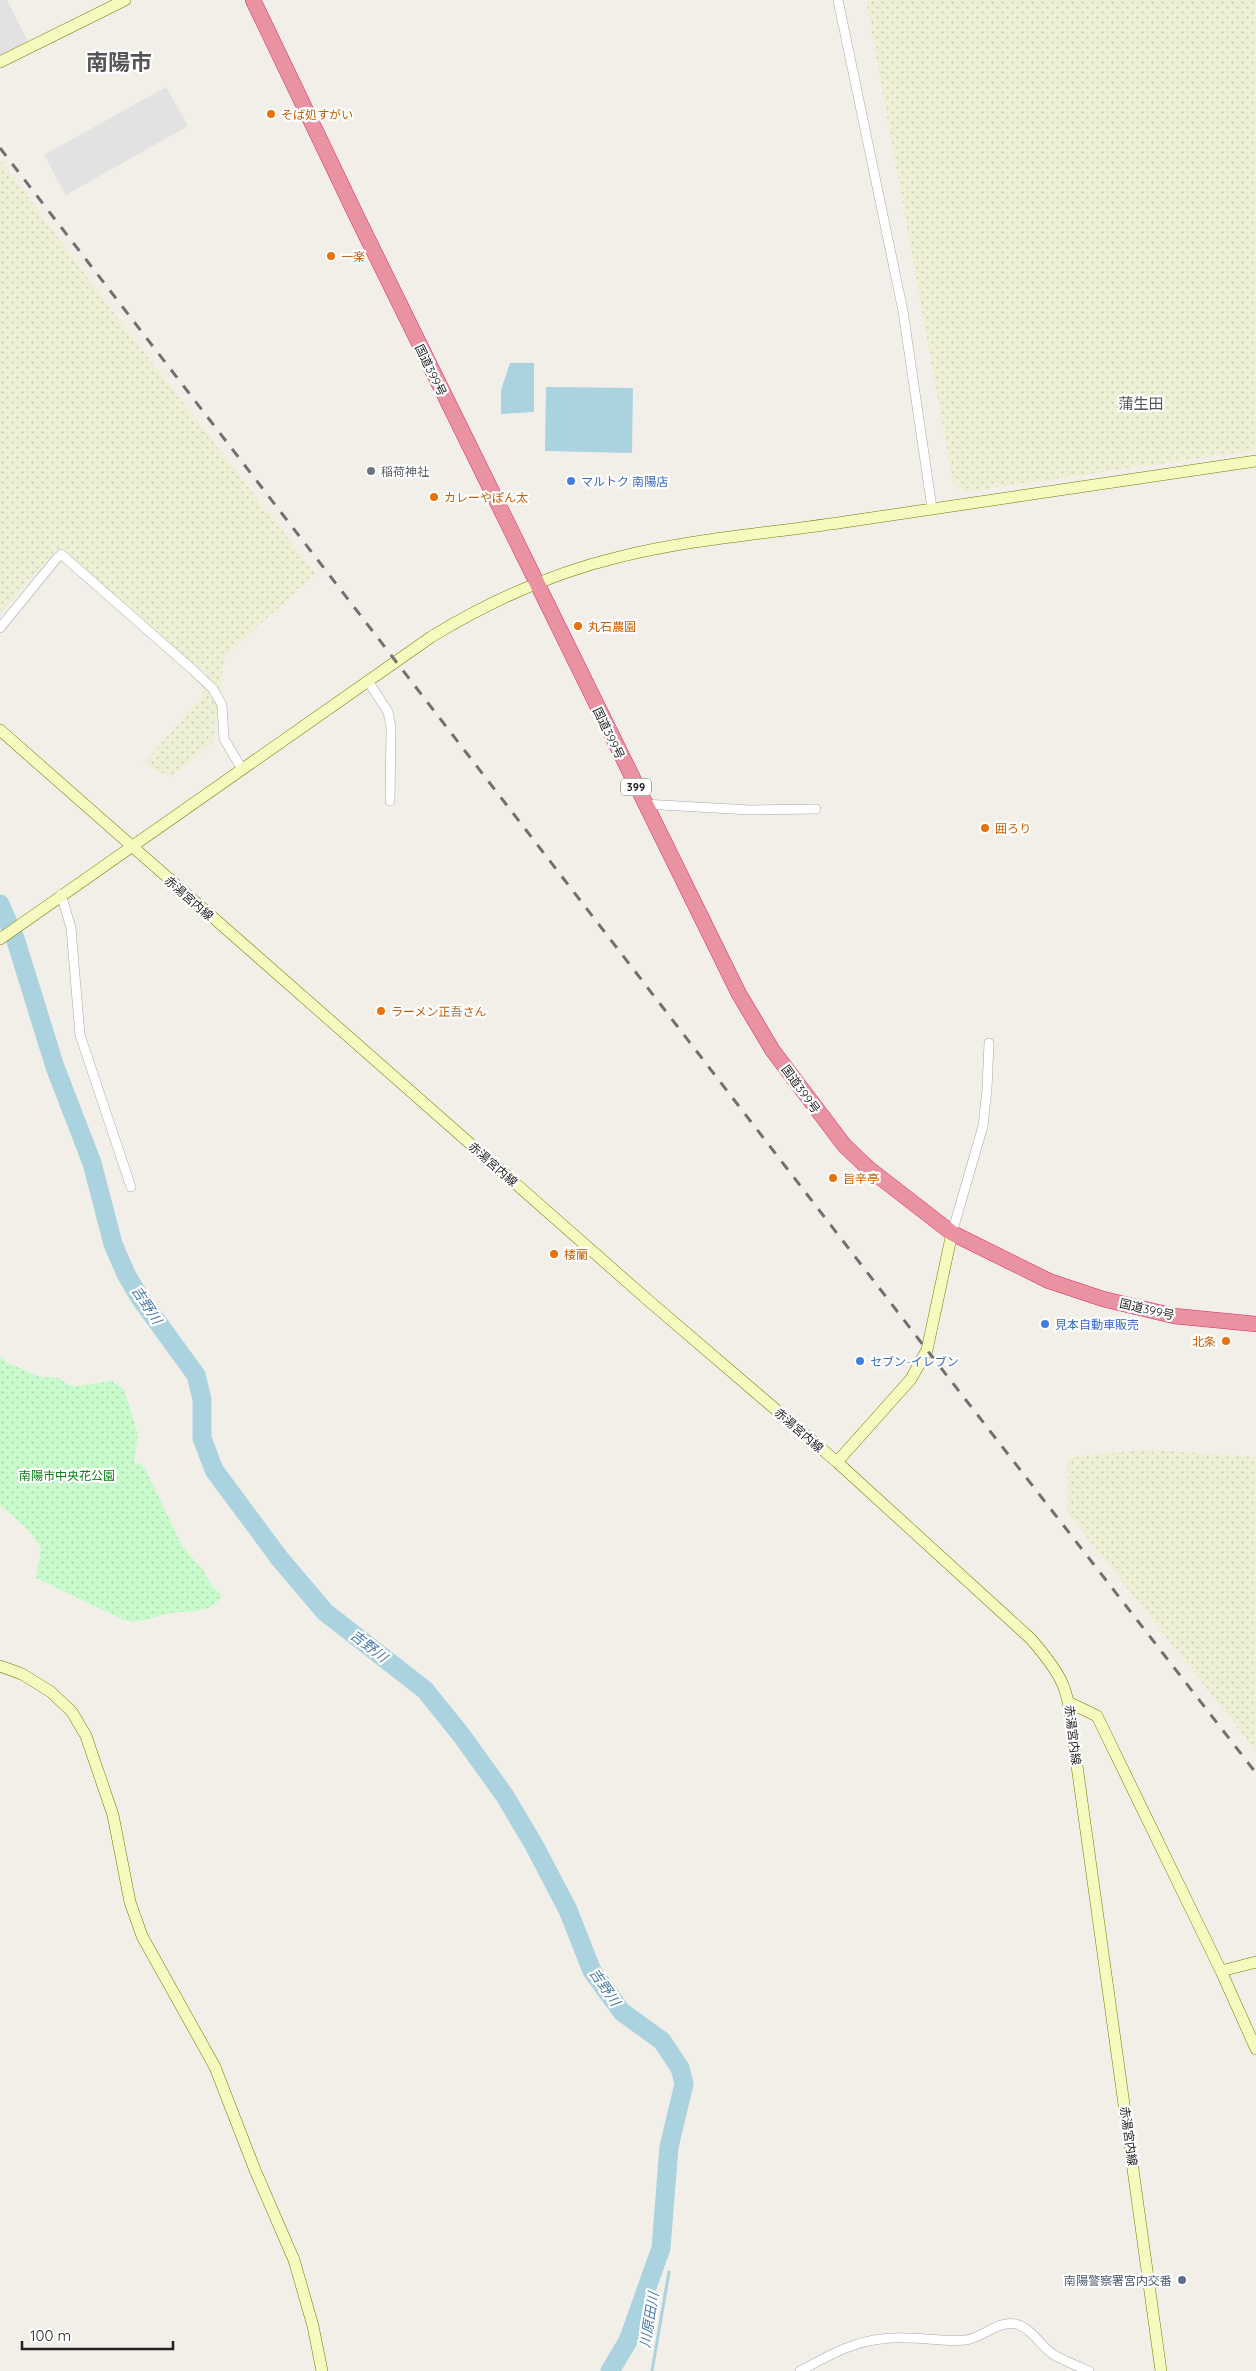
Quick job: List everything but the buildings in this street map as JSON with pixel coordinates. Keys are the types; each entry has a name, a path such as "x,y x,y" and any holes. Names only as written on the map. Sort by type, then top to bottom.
{"highway":[{"name":"国道399号","path":"253,0 644,804 739,994 773,1051 844,1145 868,1168 952,1233 1049,1282 1103,1299 1174,1316 1256,1324"}],"street":[{"path":"0,62 125,0"},
{"path":"838,0 904,311 932,508"},
{"path":"0,939 61,894 431,636 471,613 536,583 617,557 677,545 1256,461"},
{"path":"0,628 59,556 213,689 222,705 224,739 242,769"},
{"path":"368,680 388,712 390,727 390,801"},
{"name":"赤湯宮内線","path":"0,730 648,1301 837,1462 1031,1639 1048,1658 1063,1681 1070,1703 1073,1737 1161,2371"},
{"path":"644,804 750,810 816,809"},
{"path":"61,894 71,928 80,1035 130,1187"},
{"path":"837,1462 911,1378 927,1350 952,1233 983,1126 989,1043"},
{"path":"0,1666 22,1674 51,1692 72,1712 86,1736 113,1815 130,1902 142,1936 215,2067 255,2170 294,2260 311,2318 322,2371"},
{"path":"1070,1703 1097,1716 1221,1971 1256,2048"},
{"path":"1221,1971 1256,1962"},
{"path":"800,2371 849,2346 868,2340 906,2338 967,2340 1004,2324 1014,2324 1027,2329 1040,2344 1054,2354 1089,2371"}],"green space":[{"path":"866,0 1256,0 1256,450 964,492 953,483"},
{"path":"0,159 119,320 316,574 224,657 214,741 171,777 143,764 202,697 205,673 55,551 0,614"},
{"name":"南陽市中央花公園","path":"0,1357 8,1363 40,1377 59,1378 67,1384 76,1386 112,1381 124,1389 138,1434 134,1463 141,1464 146,1471 183,1547 222,1596 217,1602 206,1609 166,1614 132,1622 126,1621 36,1578 41,1548 31,1533 0,1505"},
{"path":"1144,1449 1256,1457 1256,1751 1068,1513 1068,1458"}],"shaded area":[{"path":"0,0 7,0 28,42 0,56"},
{"path":"166,87 188,126 66,195 44,155"}],"water":[{"path":"510,363 534,363 534,412 501,414 501,390"},
{"path":"546,387 633,388 632,453 545,451"}],"waterway":[{"name":"吉野川","path":"0,904 16,941 55,1067 92,1163 113,1244 126,1274 140,1298 196,1375 202,1399 202,1438 214,1470 280,1559 325,1612 425,1690 462,1736 505,1796 534,1845 568,1910 592,1971 622,2012 662,2041 680,2068 684,2084 669,2147 661,2248 628,2341 610,2371"},
{"name":"川原田川","path":"652,2371 669,2272"}],"railway":[{"path":"0,148 927,1350 1256,1773"}],"place":[{"name":"そば処すがい","path":"271,114"},
{"name":"一楽","path":"331,256"},
{"name":"稲荷神社","path":"371,471"},
{"name":"マルトク 南陽店","path":"571,481"},
{"name":"カレーやぽん太","path":"434,497"},
{"name":"丸石農園","path":"578,626"},
{"name":"囲ろり","path":"985,828"},
{"name":"ラーメン正吾さん","path":"381,1011"},
{"name":"旨辛亭","path":"833,1178"},
{"name":"楼蘭","path":"554,1254"},
{"name":"見本自動車販売","path":"1045,1324"},
{"name":"北条","path":"1226,1341"},
{"name":"セブン-イレブン","path":"860,1361"},
{"name":"南陽警察署宮内交番","path":"1182,2280"}],"district":[{"name":"南陽市","path":"119,62"},
{"name":"蒲生田","path":"1141,403"}]}
